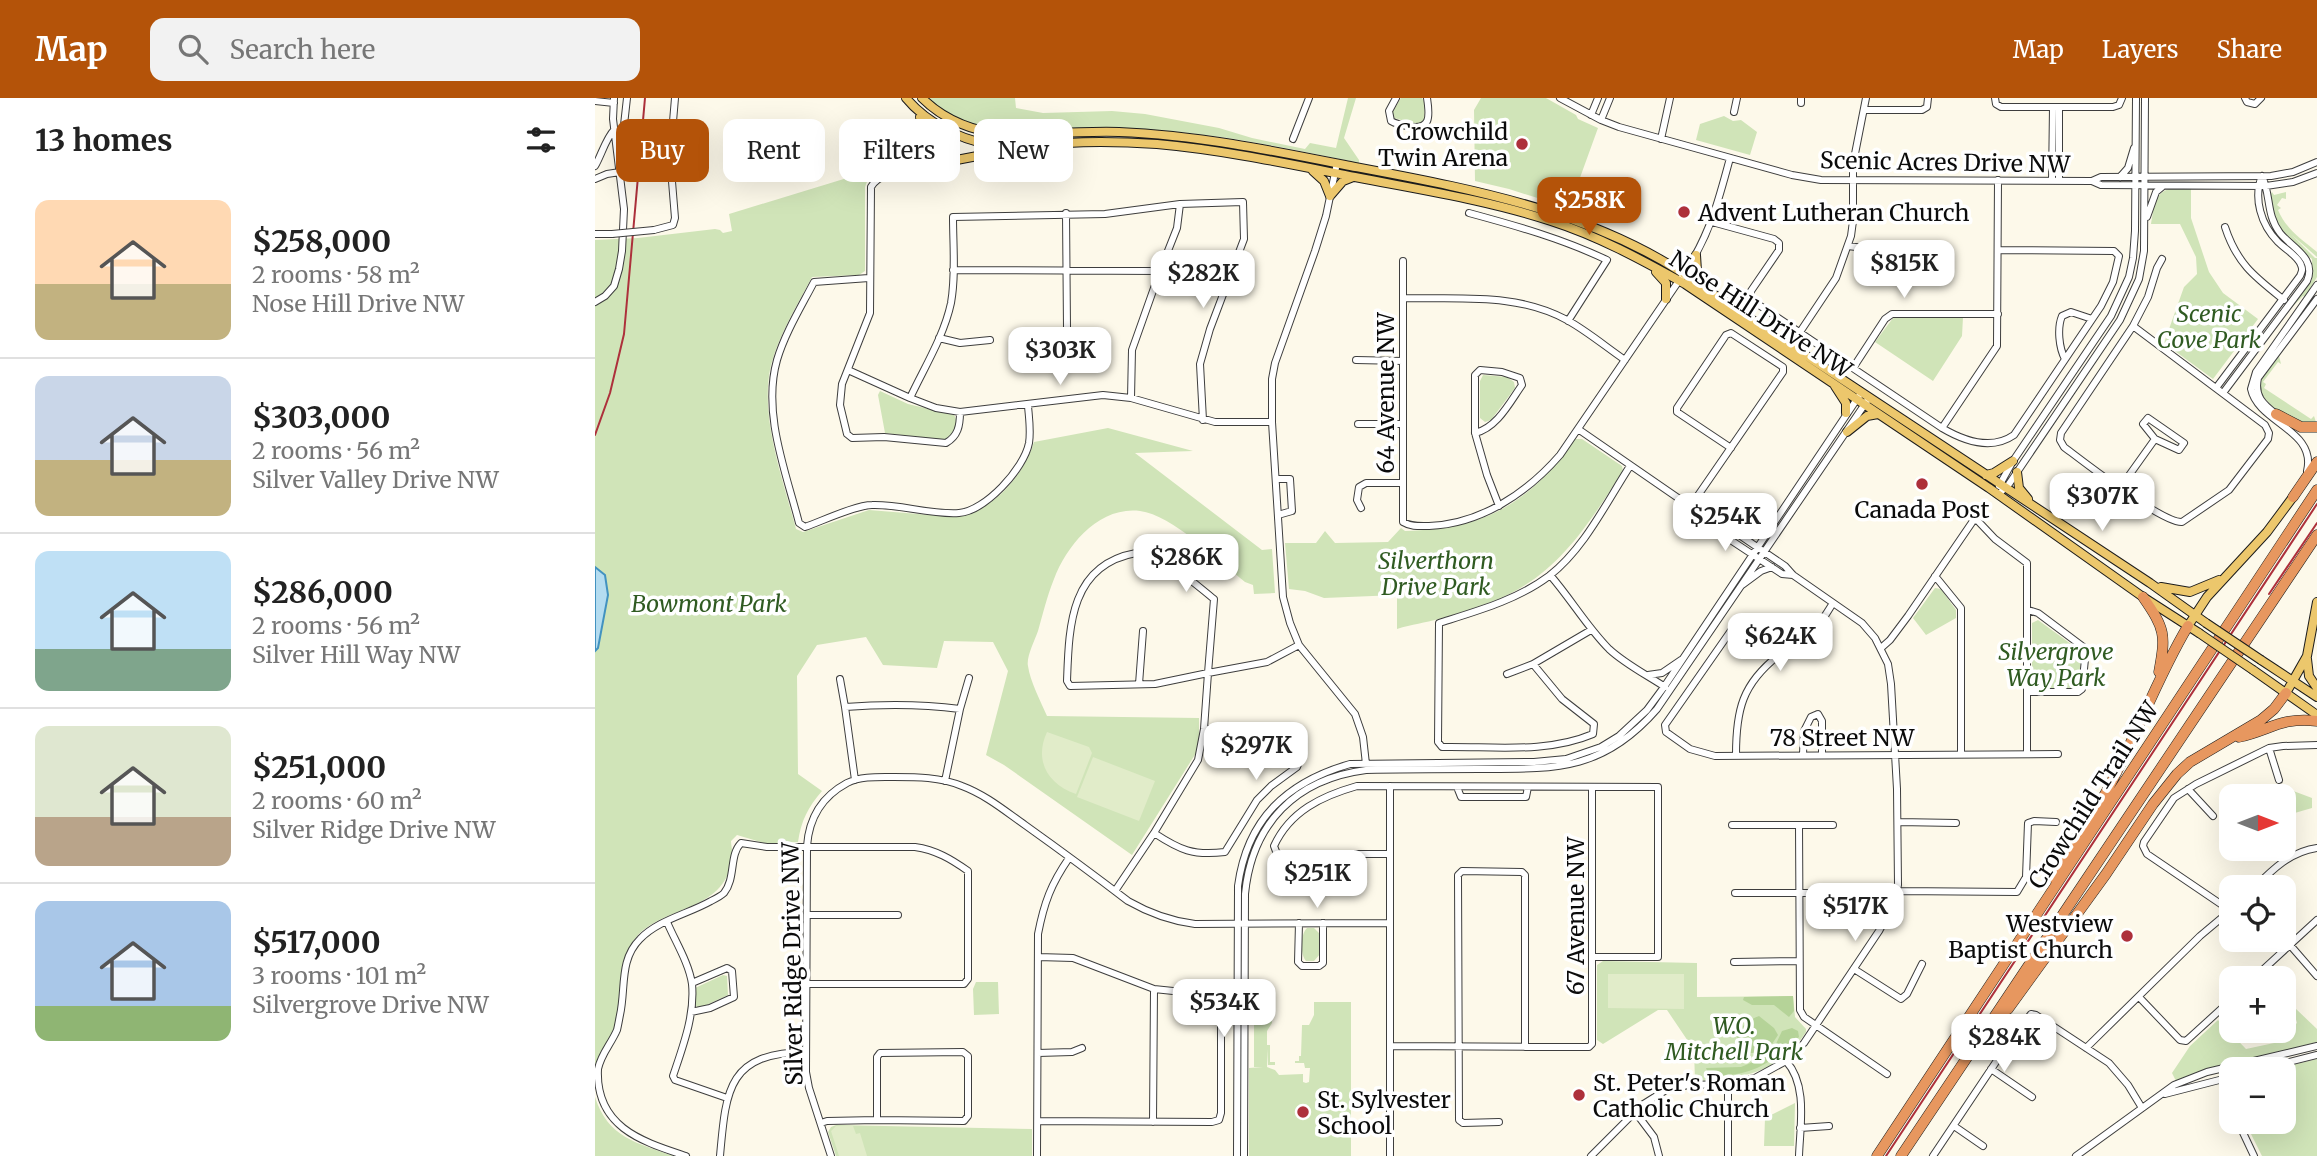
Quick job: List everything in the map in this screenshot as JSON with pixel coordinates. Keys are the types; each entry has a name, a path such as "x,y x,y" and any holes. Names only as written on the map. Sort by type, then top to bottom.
{"highway":[{"path":"2276,414 2301,427 2317,427"},
{"path":"2293,497 2317,462"},
{"name":"Crowchild Trail NW","path":"1877,1156 2317,490"},
{"name":"Crowchild Trail NW","path":"1902,1156 2317,535"},
{"path":"2143,597 2162,629 2164,643 2158,679"},
{"path":"2055,888 2060,866 2108,788 2158,679 2188,626"},
{"path":"1994,1016 2008,1009 2177,774 2190,762 2231,739 2274,709 2286,693"},
{"path":"2231,739 2281,722 2302,719 2317,721"}],"main road":[{"name":"Nose Hill Drive NW","path":"906,98 947,130 974,140"},
{"name":"Nose Hill Drive NW","path":"922,98 950,120 990,134 1087,132 1148,134 1218,141 1506,198 1557,214 1642,248 1833,384 1863,398 1878,414 2037,508 2317,697"},
{"path":"913,106 924,119"},
{"name":"Nose Hill Drive NW","path":"1073,143 1157,144 1236,153 1501,206 1587,234 1682,277 1710,292 1863,398 1986,475 2143,597 2317,715"},
{"path":"1310,169 1324,181 1330,196 1343,181 1353,177"},
{"path":"1696,255 1697,271 1710,292"},
{"path":"1643,261 1664,279 1666,299"},
{"path":"1833,384 1846,403 1846,413"},
{"path":"1847,432 1867,416 1878,414"},
{"path":"1986,475 2013,461"},
{"path":"2017,472 2019,488 2037,508"},
{"path":"2188,626 2207,597 2267,532 2293,497"},
{"path":"2150,583 2190,592 2227,575"},
{"path":"2317,602 2307,656 2308,673 2317,688"},
{"path":"2286,693 2307,656"}],"street":[{"path":"625,119 627,98"},
{"path":"595,234 654,230 673,225 675,212 670,157 675,98"},
{"path":"1293,139 1309,98"},
{"path":"1396,98 1389,111 1391,121 1420,128 1427,122 1427,98"},
{"name":"Scenic Acres Drive NW","path":"1560,98 1601,120 1803,177 1853,181 2092,181 2101,177 2262,176 2293,172 2317,162"},
{"path":"1591,115 1598,98"},
{"path":"1601,120 1610,98"},
{"path":"1661,139 1670,98"},
{"path":"1734,112 1737,98"},
{"path":"1800,332 1832,285 1848,246 1853,221 1853,164 1866,98"},
{"path":"1865,110 1922,110 1927,107 1928,98"},
{"path":"1995,98 1996,104 2001,107 2113,107 2119,105 2122,98"},
{"path":"2001,489 2013,461 2111,316 2123,292 2133,258 2136,98"},
{"path":"2001,489 2017,472 2128,306 2140,272 2144,233 2145,98"},
{"path":"2245,98 2255,104 2261,98"},
{"path":"595,101 614,100 616,144"},
{"path":"2055,181 2056,107"},
{"path":"595,166 605,150 610,132 614,130"},
{"path":"2120,177 2128,168 2136,143"},
{"path":"1475,433 1484,431 1501,415 1522,385 1520,379 1502,372 1480,370 1475,375 1475,433 1499,506 1537,481 1560,455 1696,255 1712,222 1730,158"},
{"path":"1337,163 1315,251 1275,363 1272,379 1272,422 1283,597 1290,623 1299,645 1355,714 1363,737 1366,766"},
{"path":"595,179 616,173"},
{"name":"Scenic Acres Drive NW","path":"2092,181 2101,185 2266,186 2288,183 2317,173"},
{"path":"2223,393 2287,301 2302,268 2268,229 2260,210 2258,186 2262,176"},
{"path":"2216,388 2287,301 2307,281 2310,266 2307,258 2275,225 2262,176"},
{"path":"1942,428 1995,350 1999,180"},
{"path":"595,302 610,291 617,279 624,209 621,182"},
{"path":"875,182 872,184 870,199 870,313 842,384 840,405 847,434 852,438 884,437 946,443 960,427 960,412"},
{"path":"2144,233 2153,197 2163,186"},
{"path":"910,398 939,338 950,304 953,217 1105,214 1180,204 1243,202 1244,239 1210,329 1200,364 1203,420"},
{"path":"1131,398 1132,350 1177,228 1180,204"},
{"path":"1066,213 1067,328"},
{"path":"1469,213 1574,244 1607,260 1568,321"},
{"path":"1712,222 1777,241 1779,250 1751,291 1753,301 1942,428 1975,443 2012,438 2092,319 2113,282 2119,259 2117,251 1998,250"},
{"path":"2225,227 2235,254 2244,266 2287,301"},
{"path":"1848,246 1879,250 1931,250"},
{"path":"2133,326 2265,425 2269,436 2224,495 2182,522 2175,522 2119,488 2064,447 2060,437 2133,326 2148,297 2162,259"},
{"name":"64 Avenue NW","path":"1403,261 1403,522 1413,526 1452,523 1499,506"},
{"path":"953,270 1160,271"},
{"path":"869,278 814,282 784,340 777,360 773,380 774,417 799,523 805,527 870,505 960,513 977,506 993,494 1021,464 1030,437 1028,406"},
{"path":"2293,497 2308,468 2310,454 2307,446 2258,405 2251,393 2251,385 2261,364 2317,285"},
{"path":"1403,298 1508,300 1526,303 1568,321 1625,360"},
{"path":"2276,414 2263,404 2258,396 2258,378 2317,299"},
{"path":"2065,359 2060,345 2059,323 2062,316 2071,312 2092,319"},
{"path":"1853,368 1885,319 1892,314 1997,314"},
{"path":"1690,507 1731,448 1783,372 1783,367 1731,333 1726,335 1677,408 1677,412 1731,448"},
{"path":"939,338 960,343 990,340"},
{"path":"1356,360 1403,362"},
{"path":"848,370 936,408 960,412 1103,395 1131,398 1203,420 1272,422"},
{"path":"1761,549 1773,523 1846,413 1863,398"},
{"path":"1667,689 1681,659 1847,432 1863,398"},
{"path":"2148,418 2184,443 2179,450 2155,439 2143,424 2148,418"},
{"path":"1358,424 1403,424"},
{"path":"1578,429 1723,529 1732,530 1761,549 1862,623 1881,648 1888,664 1898,822 1897,891 1889,913 1804,1043 1786,1061 1755,1078 1728,1084 1677,1086 1655,1096 1591,1156"},
{"path":"2119,488 2155,439"},
{"path":"1533,664 1562,699 1594,724 1593,734 1576,741 1550,746 1442,747 1438,742 1439,623 1494,606 1550,575 1583,539 1630,466"},
{"path":"1810,468 1818,474"},
{"path":"1276,479 1290,479 1292,511 1278,515"},
{"path":"1361,508 1357,500 1359,486 1366,483 1403,483"},
{"path":"1881,648 1890,640 1973,521 1977,520 1995,539 2027,563 2027,752"},
{"path":"1744,538 1757,534 1773,523"},
{"path":"1723,529 1726,537 1772,568 1782,574 1793,575"},
{"path":"1115,891 1154,834 1198,760 1204,729 1208,673 1214,599 1154,556 1136,553 1118,556 1090,576 1081,591 1068,641 1067,681 1070,686 1175,681 1208,673 1267,662 1299,645"},
{"path":"1244,1156 1241,922 1238,886 1244,857 1255,831 1268,813 1286,795 1311,778 1331,770 1366,766 1534,762 1566,759 1601,747 1619,736 1667,689 1740,586 1756,556"},
{"path":"1740,586 1761,571 1772,568"},
{"path":"1550,575 1591,630 1611,651 1667,689"},
{"path":"1935,576 1961,608 1961,754"},
{"path":"1736,755 1736,725 1743,697 1758,674 1781,653 1805,640 1818,628 1833,603"},
{"path":"2028,610 2038,613 2086,649 2082,690 2028,692"},
{"name":"78 Street NW","path":"1781,653 1737,622 1665,724 1667,732 1690,749 1705,754 2058,754"},
{"path":"1507,674 1533,664 1591,630"},
{"path":"1139,684 1143,631"},
{"path":"1646,674 1662,673 1681,659"},
{"path":"945,781 969,678"},
{"path":"840,679 855,780"},
{"path":"845,707 875,705 960,709"},
{"path":"1803,754 1805,726 1811,717 1816,715 1822,718 1822,754"},
{"path":"1154,834 1183,851 1206,854 1225,852 1257,800 1297,767 1299,762 1294,732 1204,729"},
{"path":"2219,902 2147,854 2144,842 2168,805 2188,789 2269,748 2317,746"},
{"path":"2269,748 2279,780"},
{"name":"Silver Ridge Drive NW","path":"831,1156 809,1088 806,1052 807,846 808,831 814,813 822,802 832,792 855,780 913,777 962,786 997,804 1145,911 1179,922 1390,923"},
{"path":"1390,854 1277,854 1274,846 1278,836 1293,819 1316,800 1357,786 1658,788 1657,957 1593,957"},
{"path":"1389,1156 1390,786"},
{"name":"67 Avenue NW","path":"1525,1047 1590,1045 1593,787"},
{"path":"2188,789 2213,816"},
{"path":"1898,822 1956,823"},
{"path":"1897,891 2017,892 2026,877 2028,823 2056,822"},
{"path":"1732,825 1832,825"},
{"path":"1799,825 1800,1010 1815,1026 1887,1074"},
{"path":"686,1156 634,1138 615,1126 600,1102 596,1087 601,1057 617,1031 627,960 637,942 650,929 723,894 732,878 737,847 741,842 767,847 931,849 968,872 968,979 964,984 806,984"},
{"path":"2268,875 2283,861 2299,852 2317,848"},
{"path":"1037,1156 1038,934 1042,909 1050,887 1069,858"},
{"path":"1390,1046 1460,1046 1525,1047 1525,875 1522,872 1462,871 1458,874 1460,1046 1459,1120 1463,1123 1499,1122"},
{"path":"1735,893 1825,893"},
{"path":"807,915 898,915"},
{"path":"2086,1048 2219,920"},
{"path":"2296,939 2317,920"},
{"path":"667,922 692,983 687,1034 673,1076 675,1080 727,1098"},
{"path":"1237,1156 1241,922"},
{"path":"1299,923 1298,962 1302,966 1319,966 1323,963 1323,923"},
{"path":"2267,966 2282,952"},
{"path":"2296,952 2317,976"},
{"path":"1038,957 1073,958 1154,989 1221,996 1219,1120 1038,1121"},
{"path":"1734,962 1799,961"},
{"path":"1854,969 1901,999 1907,994 1922,964"},
{"path":"691,1012 710,1008 734,997 732,971 727,968 692,983"},
{"path":"1153,1122 1154,989"},
{"path":"2139,998 2180,1040 2186,1041 2219,1011"},
{"path":"1933,1156 2031,1014 2114,1068 2142,1108"},
{"path":"2273,1057 2317,1046"},
{"path":"1038,1053 1072,1052 1082,1048"},
{"path":"720,1156 727,1098 744,1070 767,1056 782,1052 806,1052"},
{"path":"821,1123 877,1120 964,1121 968,1116 968,1056 963,1052 880,1053 877,1056 877,1120"},
{"path":"2296,1060 2317,1055"},
{"path":"1786,1061 1791,1066 1800,1089 1799,1156"},
{"path":"1991,1069 2032,1097"},
{"path":"2076,1156 2174,1085 2219,1070"},
{"path":"2164,1094 2219,1080"},
{"path":"1728,1084 1728,1156"},
{"path":"1636,1113 1654,1137 1659,1156"},
{"path":"1800,1128 1829,1125"},
{"path":"1954,1126 1983,1146"},
{"path":"2244,1134 2255,1156"}],"green space":[{"path":"927,98 1015,98 1016,108 1043,113 1112,111 1145,114 1219,128 1305,149 1310,143 1336,148 1348,98 1356,98 1344,138 1359,163 1247,141 1180,132 1105,128 1073,130 1073,119 974,119 974,126 946,112"},
{"path":"1401,98 1422,98 1425,103 1424,122 1416,124 1394,118 1392,113"},
{"path":"1481,98 1546,98 1576,115 1578,119 1598,128 1569,208 1475,181 1474,110"},
{"path":"1724,116 1733,121 1741,120 1757,132 1750,155 1696,140 1700,124"},
{"name":"Bowmont Park","path":"839,180 867,182 865,271 859,275 812,277 789,320 771,365 768,385 770,426 796,529 803,532 869,510 955,517 969,514 994,500 1005,490 1022,467 1034,442 1108,428 1193,451 1135,453 1262,550 1272,549 1275,593 1254,594 1253,585 1245,582 1209,551 1166,521 1140,511 1125,511 1098,521 1067,553 1049,592 1029,653 1029,672 1047,716 1199,718 1196,753 1132,855 986,755 1008,671 993,642 944,641 937,668 883,665 866,637 817,645 797,676 798,774 822,791 806,815 798,842 767,844 737,835 731,841 732,855 728,875 719,888 708,898 650,925 638,935 625,956 615,1027 595,1065 595,240 715,229 723,233 732,231 729,214"},
{"name":"Scenic Cove Park","path":"2169,189 2191,189 2191,218 2209,272 2223,293 2258,319 2213,379 2164,343 2184,287 2197,274 2196,257 2180,224 2151,224 2157,198"},
{"path":"2272,192 2274,195 2286,192 2286,199 2282,198 2277,205 2281,208 2278,210 2281,217 2317,252 2317,257 2292,235 2317,258 2317,277 2305,297 2290,309 2312,280 2312,259 2283,232 2275,217 2270,196"},
{"path":"1963,317 1962,336 1933,381 1875,342 1893,318"},
{"path":"2279,356 2281,364 2278,362 2263,382 2266,384 2264,388 2311,419 2314,416 2317,425 2301,423 2285,416 2260,392 2261,380"},
{"path":"1483,375 1507,377 1514,382 1515,388 1491,420 1485,422 1480,418 1480,381"},
{"path":"880,391 908,404 954,415 957,423 955,429 944,440 885,433 878,395"},
{"name":"Silverthorn Drive Park","path":"1575,439 1582,439 1622,466 1623,471 1568,548 1552,565 1514,592 1459,613 1397,629 1397,595 1324,598 1289,589 1285,543 1316,543 1325,531 1335,543 1388,542 1401,528 1405,531 1433,529 1482,518 1503,509 1540,481"},
{"path":"1935,588 1941,589 1956,610 1956,618 1926,635 1913,618"},
{"name":"Silvergrove Way Park","path":"2038,620 2082,652 2078,685 2075,689 2037,689 2032,683 2032,623"},
{"path":"1047,732 1089,747 1092,753 1076,794 1057,784 1046,770 1042,752"},
{"path":"1093,757 1155,781 1139,821 1077,797"},
{"path":"2296,792 2312,798 2312,808 2296,813"},
{"path":"1307,928 1314,928 1319,933 1320,954 1314,961 1306,961 1303,954 1302,940"},
{"name":"W.O. Mitchell Park","path":"1603,961 1697,963 1697,997 1793,996 1795,1017 1806,1032 1784,1057 1758,1071 1728,1078 1695,1081 1694,1050 1667,1010 1658,1010 1603,1044 1597,1040 1597,965"},
{"path":"1608,974 1684,974 1684,1009 1608,1008"},
{"path":"723,975 727,976 728,995 700,1008 694,1005 695,988"},
{"path":"976,982 998,982 999,1014 974,1015 973,989"},
{"path":"1793,996 1794,1011 1789,1017 1774,1005 1752,1005 1743,1000 1744,997"},
{"name":"St. Sylvester School","path":"1314,1002 1351,1002 1351,1156 1249,1156 1249,1068 1263,1067 1254,1067 1254,1016 1272,1015 1272,1023 1267,1031 1267,1045 1270,1045 1270,1062 1275,1062 1275,1065 1268,1065 1268,1049 1267,1067 1279,1075 1303,1074 1303,1082 1306,1083 1309,1082 1310,1068 1305,1068 1304,1063 1295,1061 1299,1061 1301,1056 1302,1025 1309,1025 1314,1015"},
{"path":"2296,1009 2317,1029 2317,1042 2258,1057 2219,1057 2219,1067 2176,1081 2172,1073 2190,1046 2218,1020 2219,1043 2240,1043 2246,1049 2274,1043 2296,1043"},
{"path":"1759,1016 1774,1028 1778,1035 1766,1053 1736,1051 1741,1029"},
{"path":"1792,1028 1798,1031 1799,1037 1769,1062 1737,1074 1709,1076 1706,1068 1741,1067 1765,1057 1775,1046 1782,1031"},
{"path":"2317,1059 2317,1156 2262,1156 2251,1134 2296,1134 2296,1064"},
{"path":"595,1097 608,1122 625,1137 674,1156 595,1156"},
{"path":"1795,1103 1794,1146 1764,1146 1765,1118"},
{"path":"836,1125 1032,1129 1032,1156 836,1156 828,1132"},
{"path":"836,1126 853,1126 856,1134 860,1133 867,1156 839,1156 831,1131"}],"water":[{"path":"595,567 605,575 608,595 598,648 595,651"}],"tram line":[{"path":"1886,1156 2317,504"},
{"path":"2269,594 2317,523"}],"railway":[{"path":"595,435 610,393 624,334 645,98"}],"place":[{"name":"Crowchild Twin Arena","path":"1522,144"},
{"name":"Advent Lutheran Church","path":"1684,212"},
{"name":"Canada Post","path":"1922,484"},
{"name":"Westview Baptist Church","path":"2127,936"},
{"name":"St. Peter's Roman Catholic Church","path":"1579,1095"},
{"name":"St. Sylvester School","path":"1303,1112"}]}
